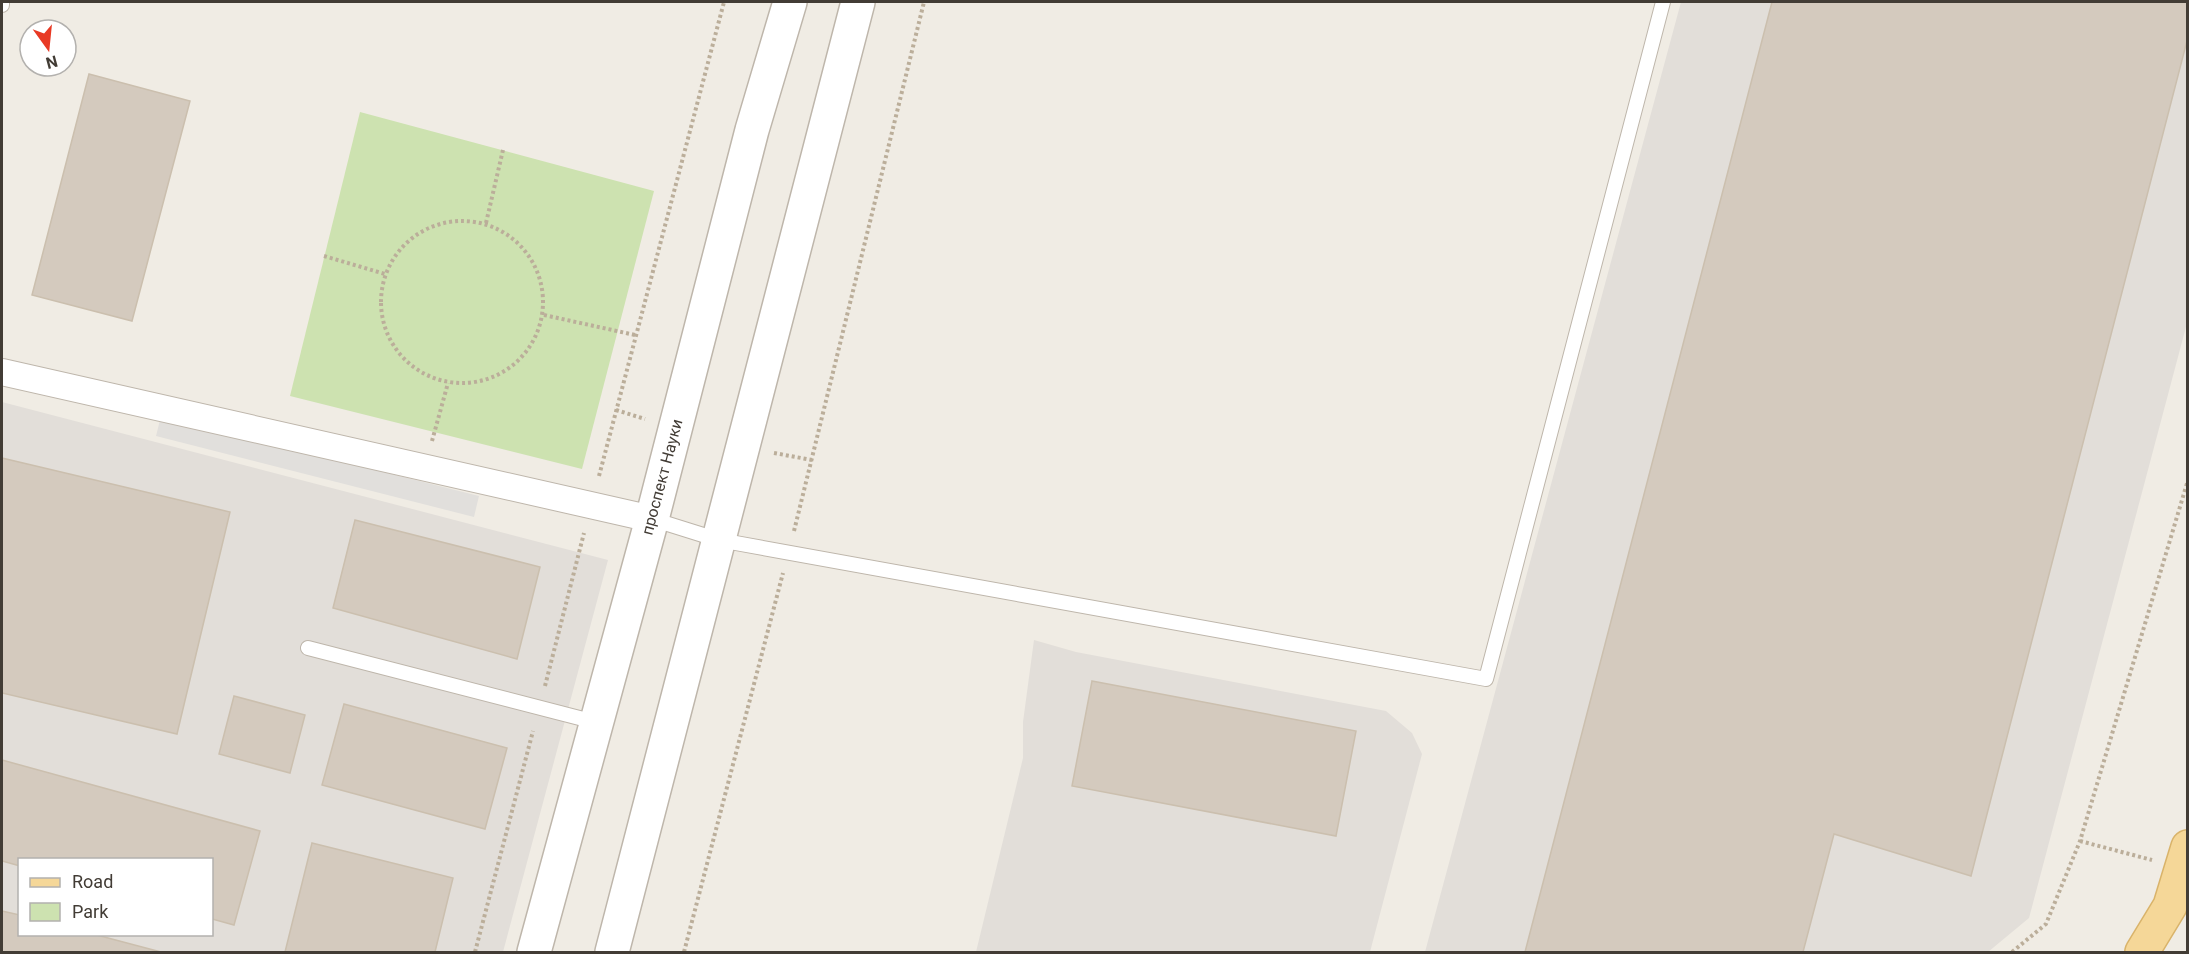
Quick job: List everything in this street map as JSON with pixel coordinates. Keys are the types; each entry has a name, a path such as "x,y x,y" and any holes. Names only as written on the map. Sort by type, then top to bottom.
{"main road":[{"path":"2142,952 2170,906 2184,858"}],"street":[{"name":"проспект Науки","path":"534,952 651,519 752,130 790,2"},
{"path":"612,952 858,2"},
{"path":"2,372 651,519"}],"lane":[{"path":"651,519 719,540 1486,679 1663,2"},
{"path":"308,648 595,722"}],"path":[{"path":"684,952 789,552 924,2"},
{"path":"486,223 503,150"},
{"path":"445,222 486,223 520,243 540,276 544,315 526,354 509,367 491,379 448,383 415,370 391,344 380,309 385,274 408,240 445,222"},
{"path":"324,256 385,274"},
{"path":"544,315 635,335"},
{"path":"424,468 448,383"},
{"path":"2012,952 2046,924 2080,841 2187,480"},
{"path":"2080,841 2184,858"}],"shaded area":[{"path":"1681,2 2187,2 2187,323 2029,918 1988,952 1425,952"},
{"path":"2,402 608,560 503,952 2,952"},
{"path":"161,416 479,496 474,517 156,436"},
{"path":"1034,640 1076,652 1386,711 1412,733 1422,754 1370,952 976,952 1023,758 1023,722"}],"green space":[{"path":"360,112 654,191 582,469 290,396"}],"building":[{"path":"1772,2 2188,2 2188,37 1971,876 1834,834 1803,952 1525,952"},
{"path":"89,74 190,101 132,321 32,295"},
{"path":"2,458 230,512 177,734 2,693"},
{"path":"355,520 540,567 517,659 333,608"},
{"path":"1092,681 1356,731 1336,836 1072,786"},
{"path":"234,696 305,715 290,773 219,754"},
{"path":"344,704 507,748 485,829 322,785"},
{"path":"2,760 260,831 234,925 213,919 213,858 18,858 18,865 2,861"},
{"path":"312,843 453,878 435,952 285,952"},
{"path":"2,911 18,915 18,936 101,936 161,952 2,952"}]}
